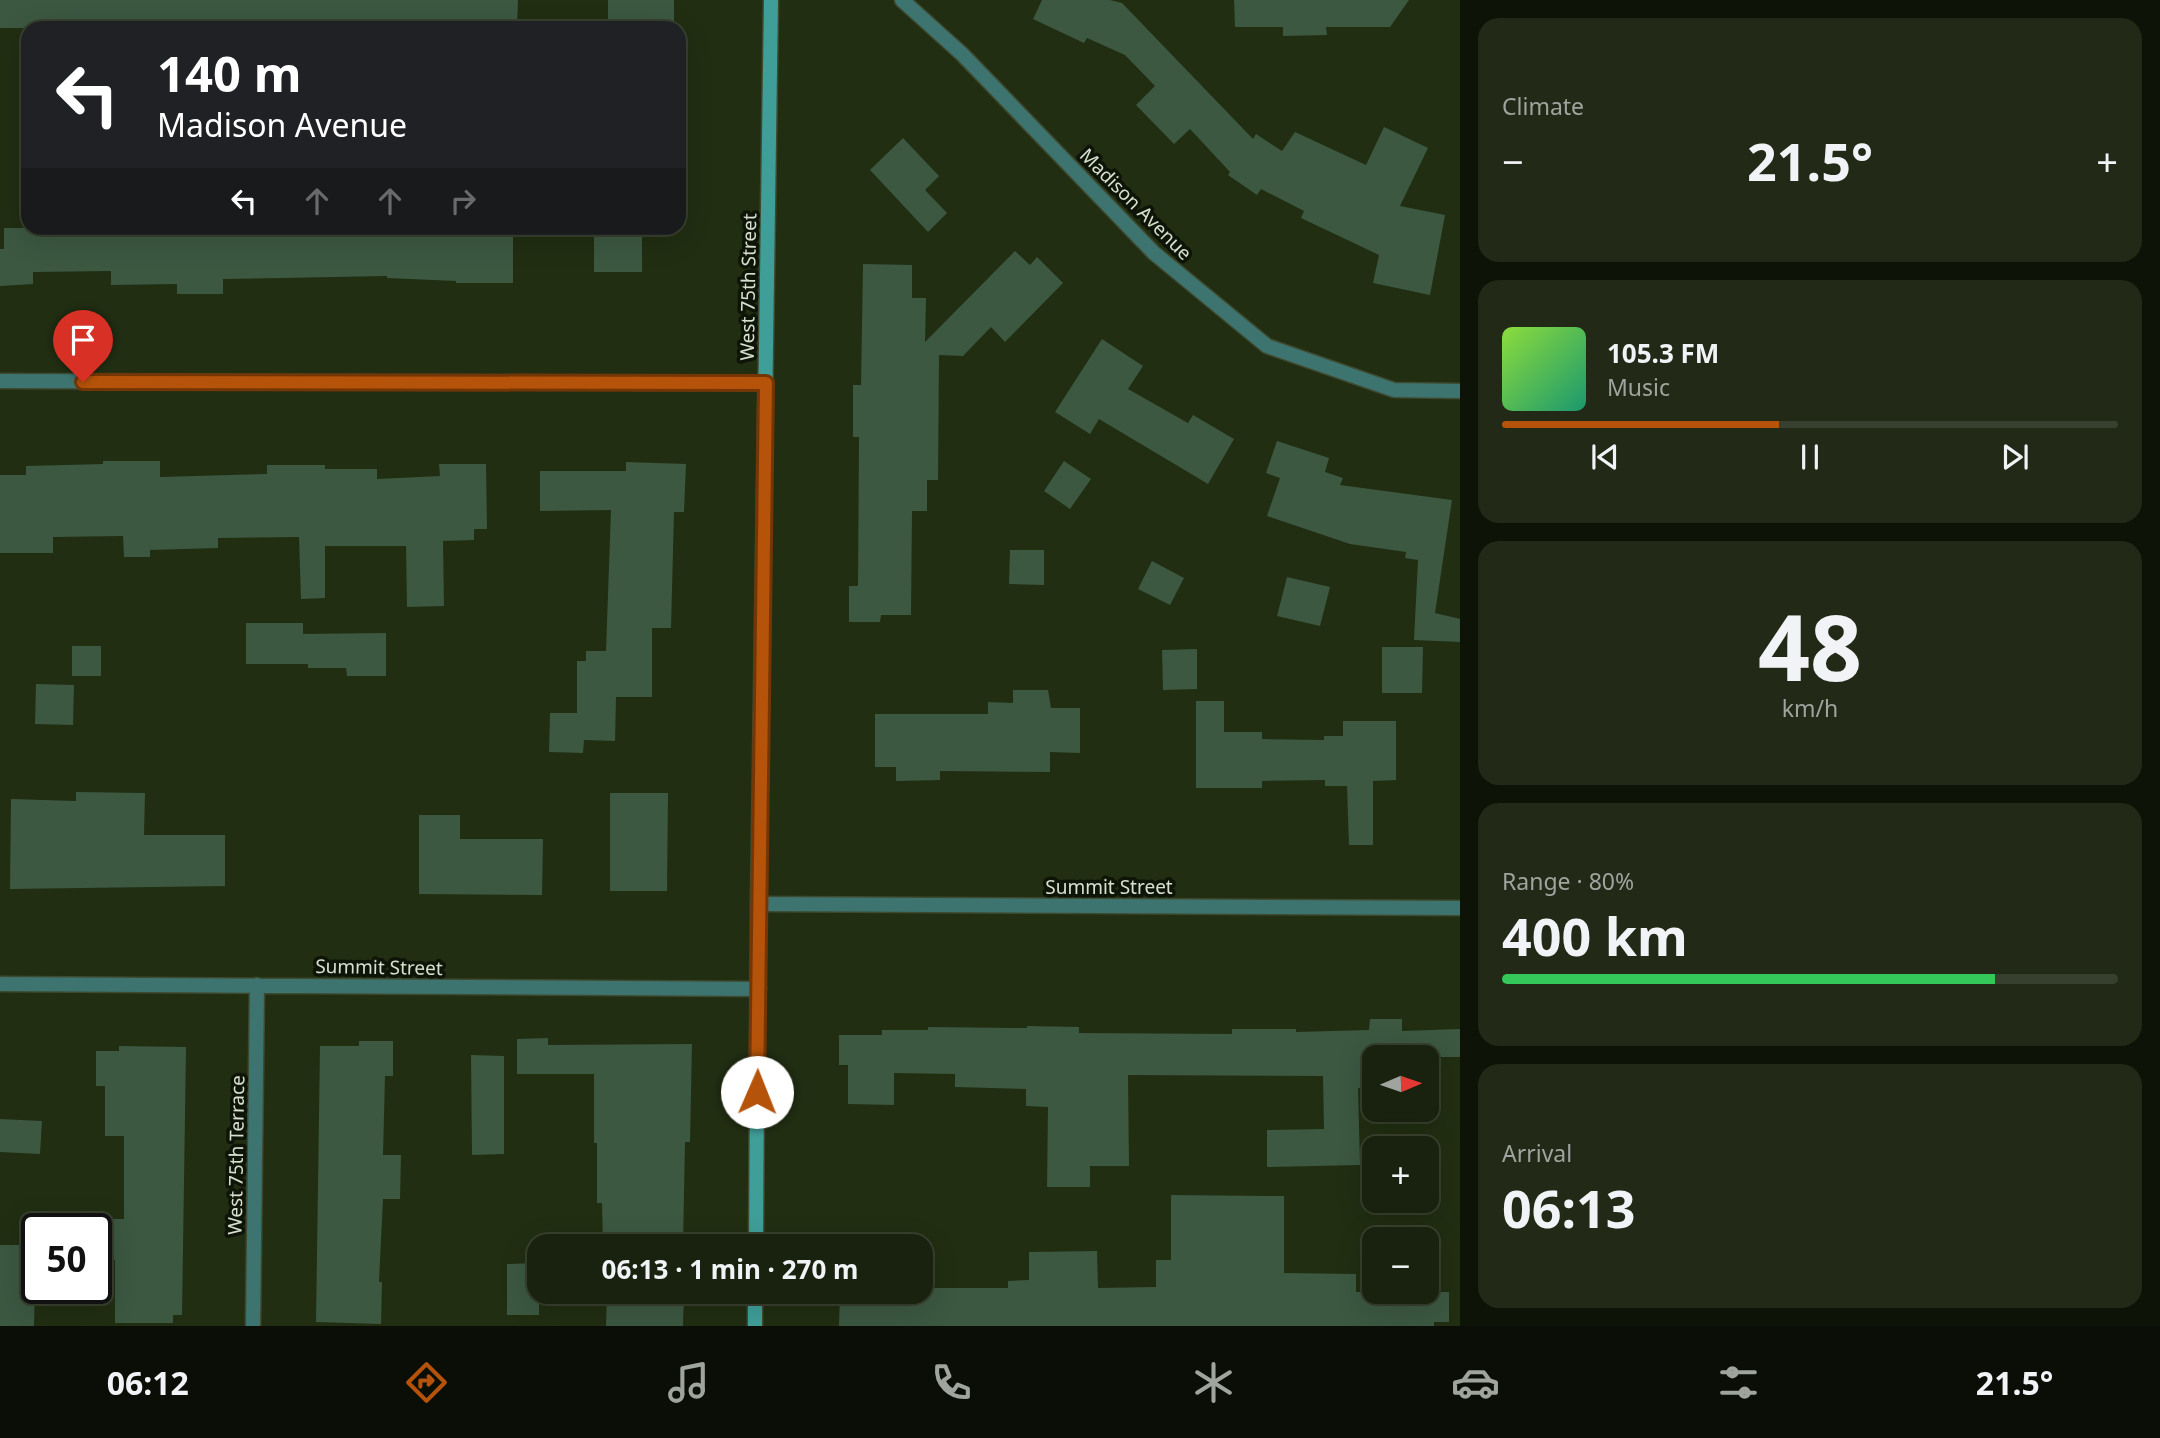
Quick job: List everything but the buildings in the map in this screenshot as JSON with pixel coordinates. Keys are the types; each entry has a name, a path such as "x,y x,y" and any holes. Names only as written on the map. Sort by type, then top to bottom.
{"main road":[{"name":"West 75th Street","path":"756,1234 758,904 771,0"},
{"path":"755,1304 755,1326"}],"street":[{"name":"Madison Avenue","path":"902,0 962,54 1154,253 1267,346 1394,390 1460,391"},
{"path":"0,382 766,383"},
{"name":"Summit Street","path":"758,904 1460,908"},
{"name":"Summit Street","path":"0,984 759,989"},
{"name":"West 75th Terrace","path":"253,1326 257,985"}],"route":[{"path":"83,382 766,383 757,1092"}]}
